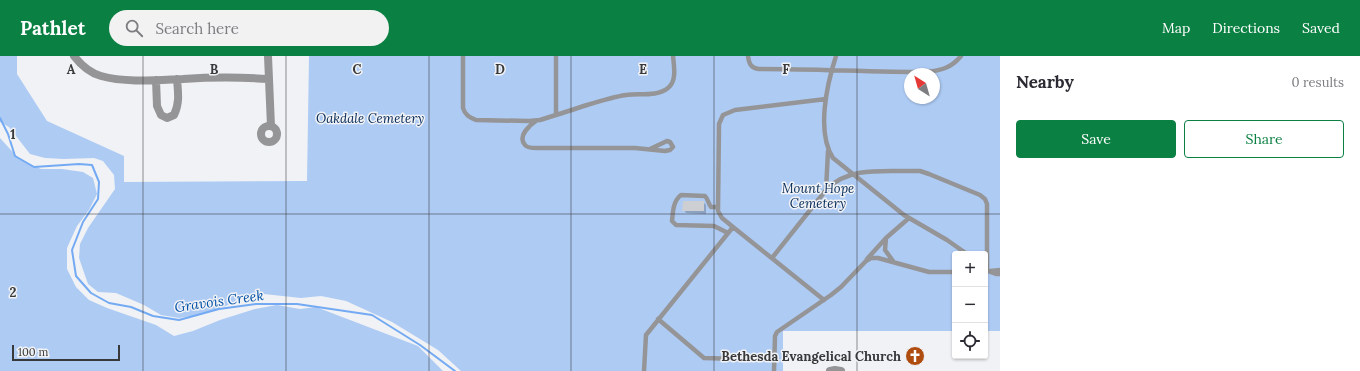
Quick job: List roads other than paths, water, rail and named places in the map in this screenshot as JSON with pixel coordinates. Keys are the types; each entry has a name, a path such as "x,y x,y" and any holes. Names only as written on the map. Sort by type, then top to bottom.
{"street":[{"path":"74,56 91,72 100,76 156,80 231,77 269,79"},
{"path":"268,56 271,126"},
{"path":"156,80 157,106 160,115 167,118 174,115 178,108 177,79"},
{"path":"830,371 842,371"}],"lane":[{"path":"463,56 463,108 464,112 470,118 476,120 536,121 612,97 662,92 673,83 673,56"},
{"path":"556,56 556,115"},
{"path":"748,56 750,66 754,69 933,72 953,65 961,56"},
{"path":"836,56 827,84 825,123 826,143 833,158 909,218 963,251"},
{"path":"824,300 733,227 720,214 718,207 719,124 723,115 735,110 826,99"},
{"path":"536,121 529,126 523,136 523,140 527,147 650,149"},
{"path":"826,190 828,150"},
{"path":"772,258 826,190 838,180 859,172 920,172 929,174 980,195 985,199 987,204 986,251"},
{"path":"718,207 711,207 708,204 708,198 705,196 681,195 677,198 673,208 672,221 676,225 714,226 728,233"},
{"path":"774,371 775,336 777,332 841,287 886,238 909,218"},
{"path":"644,371 646,335 733,227"},
{"path":"886,238 885,250 893,261"},
{"path":"866,261 870,258 878,258 929,272 952,272"},
{"path":"988,271 1000,270"},
{"path":"988,271 1000,274"},
{"path":"658,319 704,358 775,358"}],"waterway":[{"name":"Gravois Creek","path":"0,118 8,134 15,156 34,167 79,164 92,165 99,182 98,199 83,222 72,250 76,276 91,293 109,303 131,307 153,316 179,320 219,309 256,304 297,304 372,315 420,345 455,371"}],"place":[{"name":"Bethesda Evangelical Church","path":"915,356"}],"park label":[{"name":"Oakdale Cemetery","path":"370,118"},
{"name":"Mount Hope Cemetery","path":"818,196"}]}
